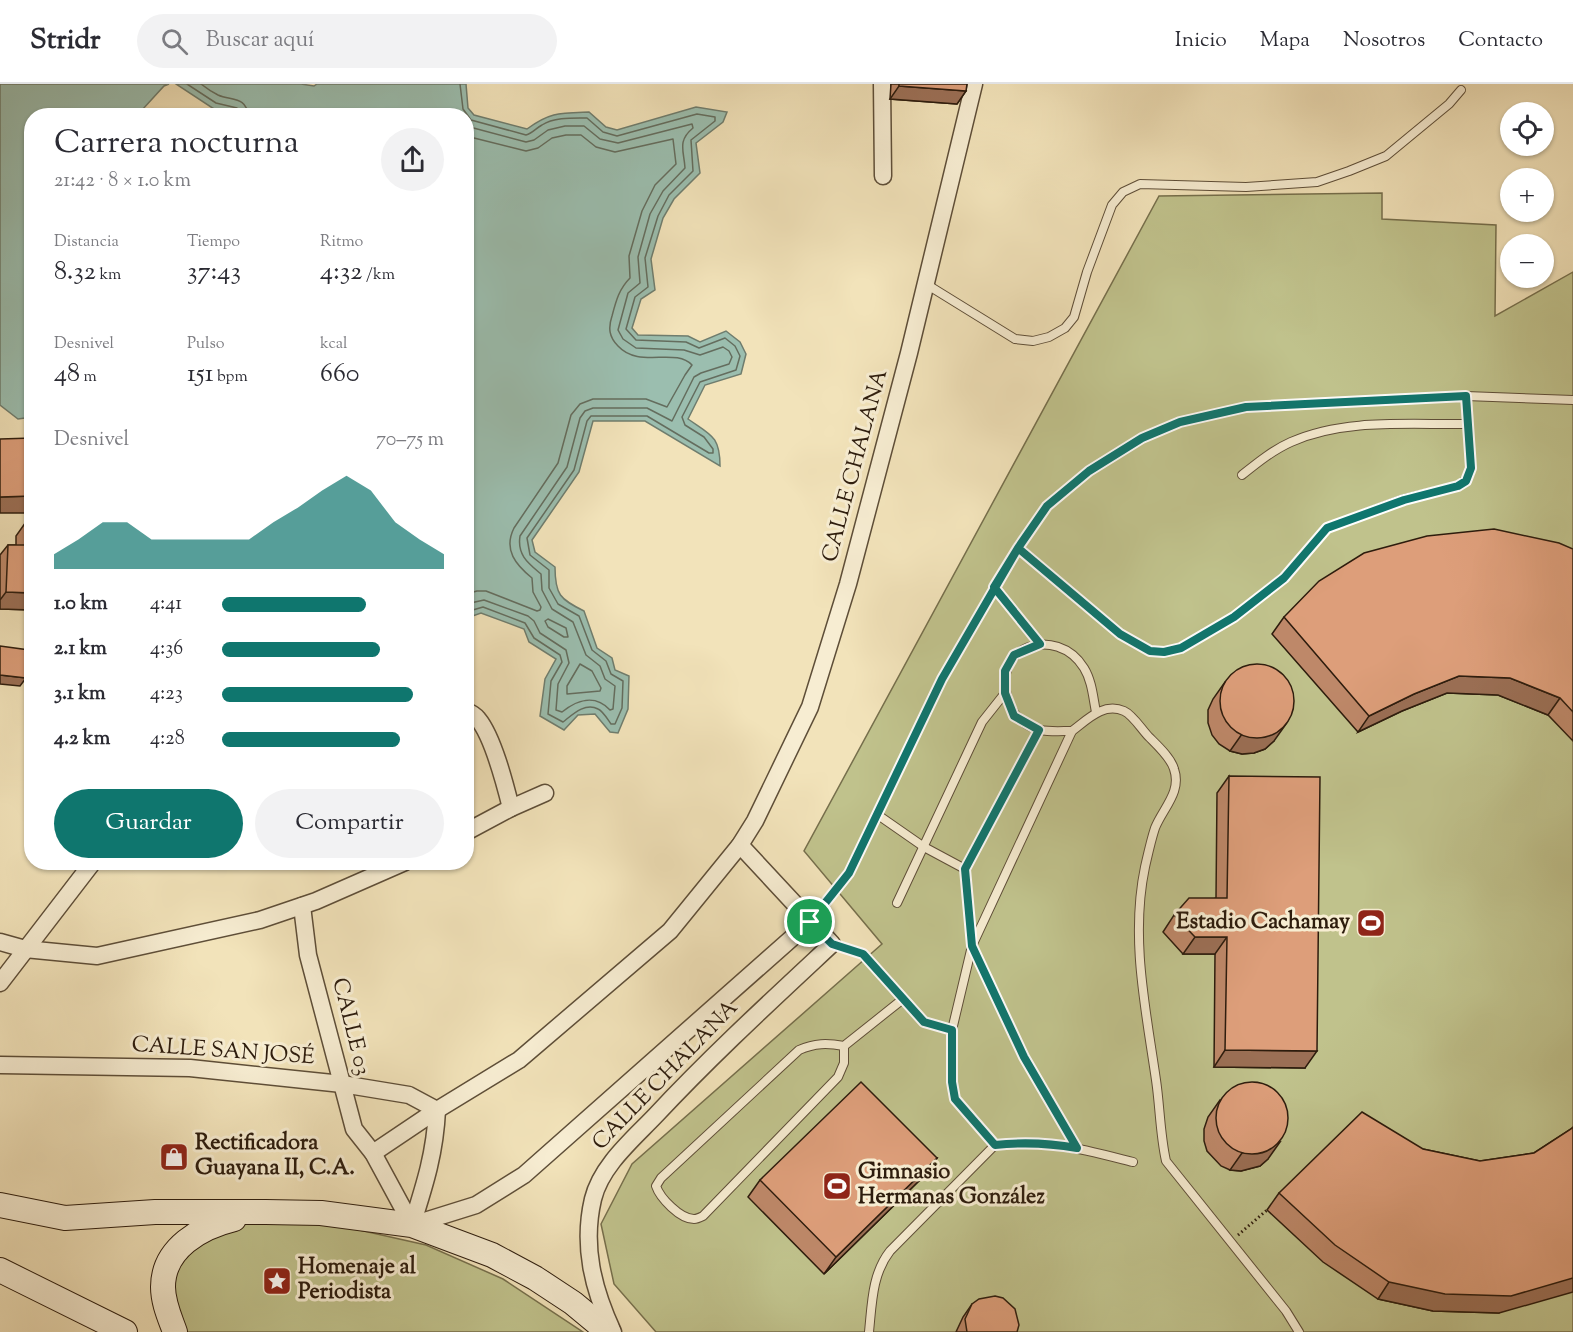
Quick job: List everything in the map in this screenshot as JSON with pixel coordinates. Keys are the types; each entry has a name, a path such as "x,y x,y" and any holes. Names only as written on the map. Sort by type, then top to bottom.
{"main road":[{"path":"0,1204 65,1218 155,1212 321,1213 412,1225 492,1255 535,1278 573,1303 610,1332"},
{"path":"175,1332 167,1309 163,1287 166,1269 178,1249 194,1234 219,1222 266,1212"},
{"path":"0,1270 125,1332"}],"street":[{"path":"882,84 883,176"},
{"name":"CALLE CHALANA","path":"373,1153 437,1110 519,1060 670,931 740,845 755,821 810,707 848,584 926,284 974,84"},
{"path":"474,715 485,730 504,780 511,808"},
{"path":"474,828 545,793"},
{"path":"740,845 832,944"},
{"path":"0,983 87,870"},
{"path":"0,942 25,949 97,956 260,921 302,906 386,870"},
{"name":"CALLE 03","path":"302,906 308,955 354,1129 373,1153 412,1225"},
{"name":"CALLE CHALANA","path":"412,1225 476,1204 524,1175 810,922"},
{"name":"CALLE CHALANA","path":"610,1332 592,1276 589,1240 593,1197 607,1169 688,1080 832,944"},
{"name":"CALLE SAN JOSÉ","path":"0,1065 190,1068 342,1084 409,1095 437,1110"},
{"path":"412,1225 436,1141 437,1110"}],"lane":[{"path":"926,284 1015,339 1033,341 1049,337 1065,328 1074,317 1112,205 1123,192 1140,184 1246,187 1317,182 1386,156 1449,104 1461,90"},
{"path":"1018,548 1120,634 1150,651 1173,650 1203,637 1234,617 1284,578 1327,528 1404,500 1458,486 1466,481 1471,468 1466,396"},
{"path":"810,922 849,873 942,679 1018,548 1047,506 1089,471 1142,438 1180,422 1246,407 1466,396 1573,400"},
{"path":"1242,475 1291,442 1333,429 1371,425 1468,424"},
{"path":"994,587 1040,644"},
{"path":"1072,731 1039,730 1014,716 1005,693 1005,671 1014,655 1040,644 1058,648 1073,656 1084,668 1091,684 1096,712"},
{"path":"897,903 982,722 1005,693"},
{"path":"995,1145 955,1099 952,1082 952,1030 972,946 1072,731 1096,712 1110,709 1125,711 1174,767 1176,784 1156,826 1145,868 1139,914 1142,995 1157,1082 1161,1141 1166,1161 1286,1311 1299,1332"},
{"path":"1039,730 965,869 972,946 1024,1057 1077,1148"},
{"path":"878,815 924,848 965,869"},
{"path":"832,944 863,954 924,1022 952,1030"},
{"path":"844,1046 844,1063 838,1077 704,1216 695,1219 686,1217 660,1195 656,1186 661,1178 799,1050 813,1044 827,1043 844,1046 903,999"},
{"path":"869,1332 875,1277 881,1263 890,1251 995,1145 1047,1143 1133,1162"}],"path":[{"path":"1230,1241 1267,1210"}],"green space":[{"path":"1382,193 1382,219 1496,225 1495,316 1545,288 1554,288 1554,283 1573,272 1573,1332 656,1332 614,1284 601,1224 632,1164 882,944 804,851 1159,196"},
{"path":"264,1220 337,1225 426,1245 503,1279 583,1332 175,1332 174,1267 223,1226"}],"water":[{"path":"0,84 169,84 164,86 144,108 24,108 24,418 18,419 0,405"},
{"path":"176,84 301,84 314,86 317,84 466,84 468,108 212,108"},
{"path":"696,107 727,112 723,122 696,143 700,173 674,199 663,218 651,259 655,290 641,299 632,328 638,335 688,336 700,342 726,331 740,342 746,354 741,374 705,385 688,419 713,437 720,456 720,466 645,421 593,421 579,472 532,540 535,552 555,567 556,584 560,595 584,611 597,648 612,658 615,670 629,676 628,709 618,733 610,732 595,714 578,715 564,730 540,716 545,679 556,659 529,642 524,629 481,613 474,616 474,115 527,129 556,114 589,112 606,127 617,130"}],"building":[{"path":"899,84 967,84 966,91 899,86"},
{"path":"24,438 24,496 0,497 0,439"},
{"path":"1494,529 1559,543 1573,549 1573,712 1560,698 1510,678 1459,676 1414,694 1369,716 1284,617 1319,581 1364,553 1427,536"},
{"path":"8,545 24,545 24,593 6,592"},
{"path":"0,646 24,649 24,678 0,675"},
{"path":"1257,664 1271,667 1283,675 1291,687 1294,701 1291,715 1283,727 1271,735 1257,738 1243,735 1231,727 1223,715 1220,701 1223,687 1231,675 1243,667"},
{"path":"1229,776 1320,777 1317,1051 1225,1050 1227,937 1195,937 1174,915 1189,898 1227,898"},
{"name":"Gimnasio Hermanas González","path":"861,1082 937,1158 836,1257 760,1180"},
{"path":"1245,1082 1259,1082 1278,1092 1288,1111 1288,1125 1278,1144 1259,1154 1245,1154 1226,1144 1216,1125 1216,1111 1226,1092"},
{"path":"1362,1112 1423,1149 1480,1161 1534,1153 1573,1127 1573,1278 1511,1296 1445,1294 1389,1282 1335,1245 1279,1193"},
{"path":"995,1296 1003,1298 1015,1309 1019,1325 1017,1332 967,1332 965,1319 972,1304 979,1299"}],"place":[{"name":"Estadio Cachamay","path":"1371,923"},
{"name":"Rectificadora Guayana II, C.A.","path":"174,1157"},
{"name":"Gimnasio Hermanas González","path":"837,1186"},
{"name":"Homenaje al Periodista","path":"277,1281"}],"route":[{"path":"810,922 832,944 863,954 924,1022 952,1030 952,1082 955,1099 995,1145 1047,1143 1077,1148 1024,1057 972,946 965,869 1039,730 1014,716 1005,693 1005,671 1014,655 1040,644 994,587 1018,548 1120,634 1150,651 1164,652 1181,648 1234,617 1284,578 1327,528 1404,500 1458,486 1466,481 1471,468 1466,396 1246,407 1180,422 1142,438 1089,471 1047,506 1018,548 994,587 942,679 849,873 810,922"}]}
